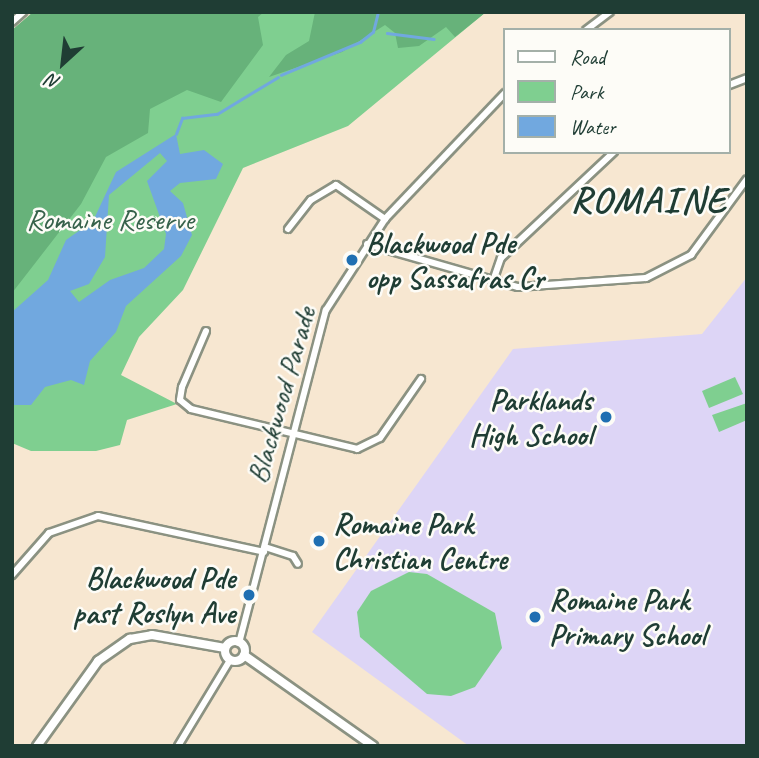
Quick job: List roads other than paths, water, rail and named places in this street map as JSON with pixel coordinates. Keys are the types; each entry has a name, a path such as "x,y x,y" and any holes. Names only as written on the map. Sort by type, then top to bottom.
{"street":[{"path":"12,22 23,12"},
{"path":"589,28 610,12"},
{"name":"Blackwood Parade","path":"239,643 319,326 367,244 385,219 504,94"},
{"path":"494,281 508,251 612,154"},
{"path":"367,244 494,281 548,286 646,278 670,269 691,256 747,179"},
{"path":"288,229 311,200 336,185 385,219"},
{"path":"206,331 180,400 191,409 291,434 369,448 421,379"},
{"path":"12,575 49,533 98,516 293,556 298,564"},
{"path":"37,746 98,661 130,639 152,635 225,648 239,643 244,655 373,746"},
{"path":"225,648 230,660"},
{"path":"178,746 230,660 244,655"}],"water":[{"path":"176,134 180,154 204,150 223,164 216,179 180,183 170,191 183,203 192,235 181,256 126,306 116,332 90,361 84,385 71,380 45,387 31,405 12,405 12,312 48,280 66,240 93,221 116,172","holes":["160,153 167,161 147,181 166,234 164,249 144,268 110,280 79,302 70,291 89,284 105,257 109,195"]}],"waterway":[{"path":"281,75 360,42 373,32 378,12"},
{"path":"387,33 434,39"},
{"path":"176,134 182,118 217,114 278,77"}],"place":[{"name":"Blackwood Pde opp Sassafras Cr","path":"352,260"},
{"name":"Parklands High School","path":"606,417"},
{"name":"Romaine Park Christian Centre","path":"319,541"},
{"name":"Blackwood Pde past Roslyn Ave","path":"249,595"},
{"name":"Romaine Park Primary School","path":"535,617"}],"district":[{"name":"ROMAINE","path":"649,200"}],"park label":[{"name":"Romaine Reserve","path":"110,219"}]}
